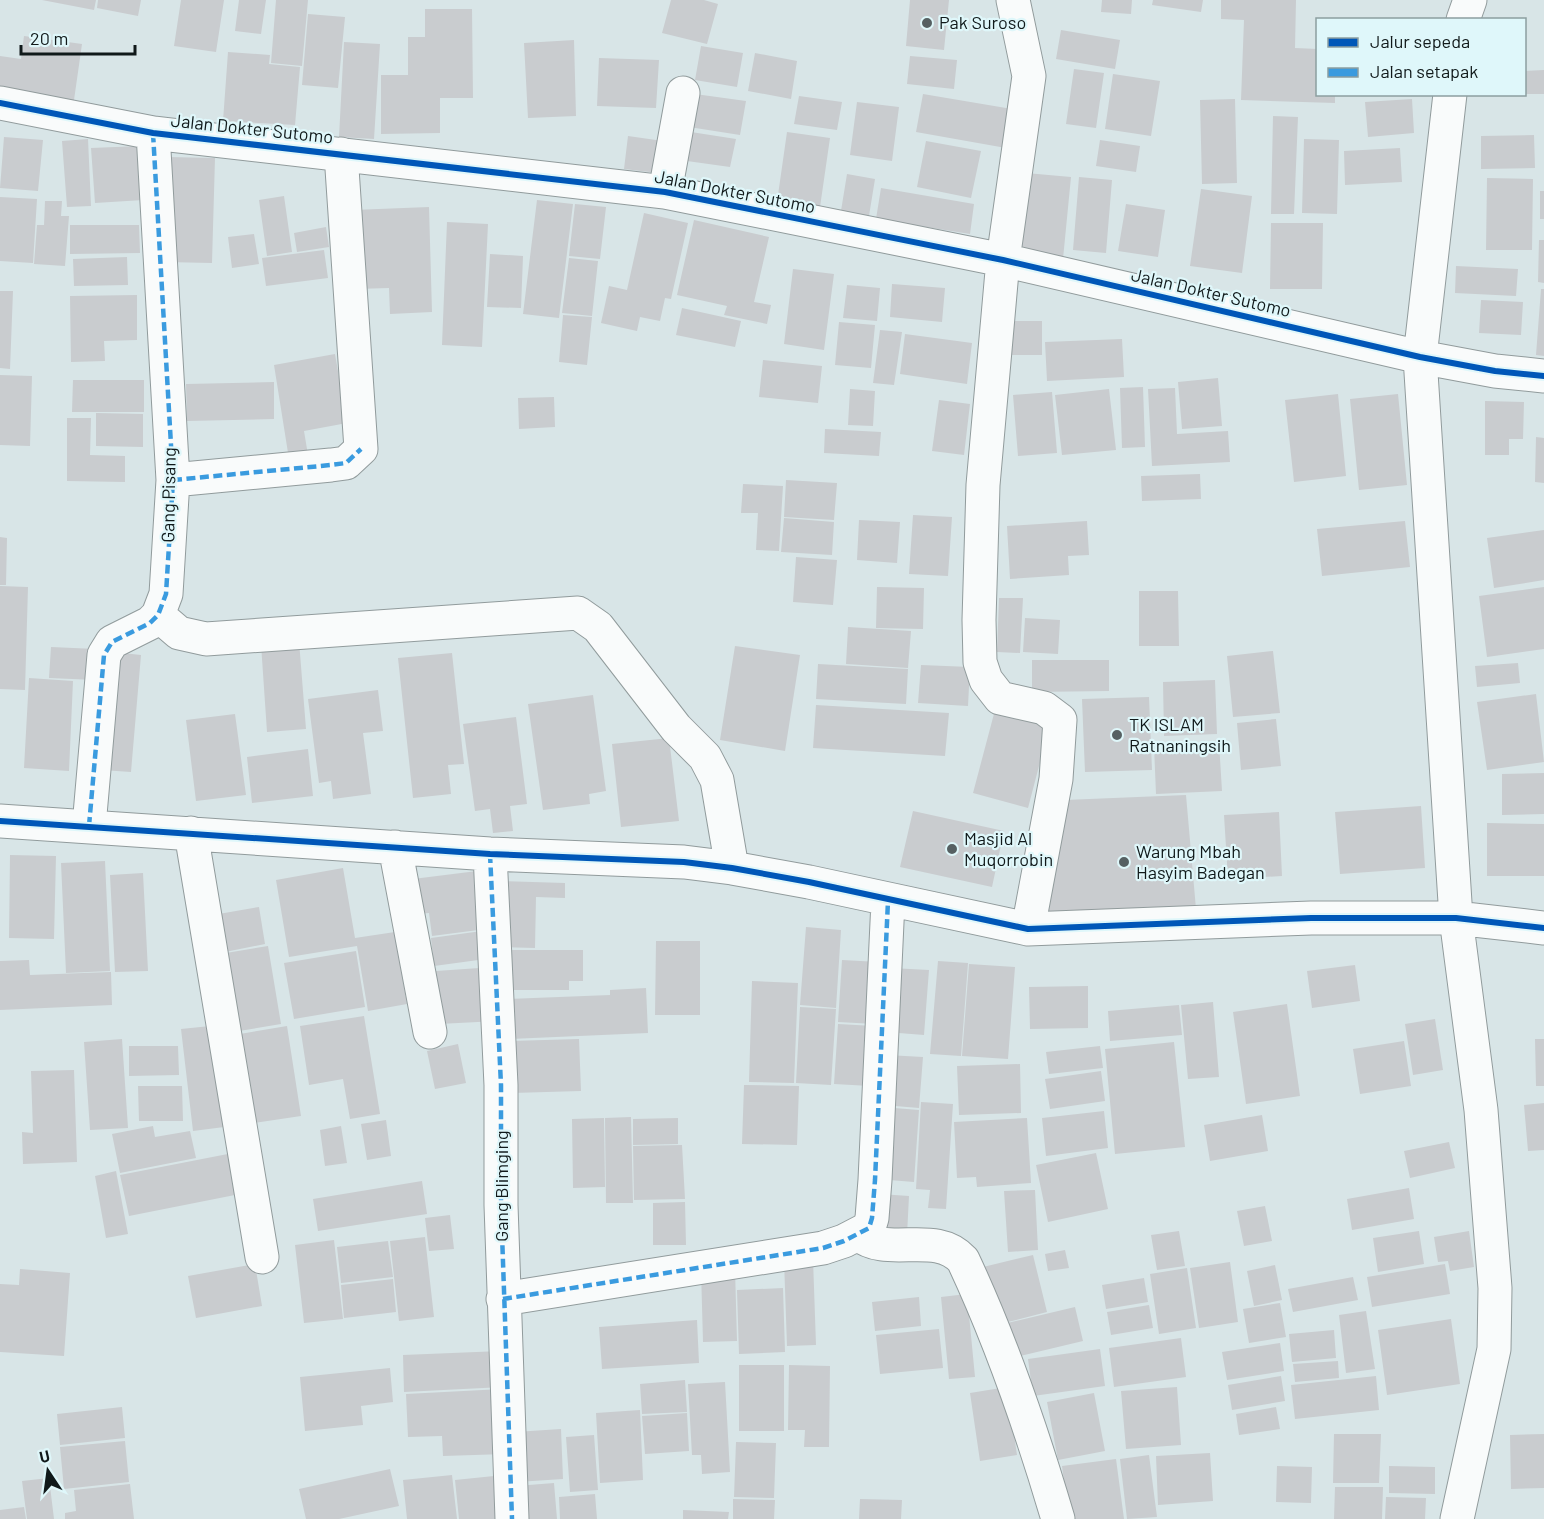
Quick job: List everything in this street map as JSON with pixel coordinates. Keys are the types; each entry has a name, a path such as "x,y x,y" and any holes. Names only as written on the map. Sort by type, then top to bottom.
{"street":[{"path":"1013,0 1029,76 1003,260 984,485 980,662 986,680 1000,698 1044,708 1060,720 1056,778 1028,929"},
{"path":"1464,18 1470,0"},
{"path":"665,192 683,93"},
{"path":"1450,96 1420,357 1456,918 1481,1110 1495,1288 1494,1349 1456,1519"},
{"name":"Jalan Dokter Sutomo","path":"0,103 153,133 665,192 1003,260 1420,357 1495,371 1544,376"},
{"name":"Gang Pisang","path":"153,133 173,480 166,594 158,615"},
{"path":"173,480 338,464 353,458 361,449 341,154"},
{"path":"89,826 104,655 112,642 150,623 158,615 179,633 207,639 578,613 598,627 676,728 705,757 717,780 732,868"},
{"path":"0,821 490,854 684,862 732,868 1028,929 1311,918 1456,918 1544,928"},
{"path":"191,833 262,1257"},
{"path":"395,847 430,1032"},
{"name":"Gang Blimging","path":"490,854 501,1085 503,1299 512,1519"},
{"path":"503,1299 823,1248 869,1228 872,1218 888,901"},
{"path":"858,1234 875,1245 939,1246 954,1250 963,1260 998,1342 1043,1467 1058,1519"}],"building":[{"path":"42,0 96,0 94,10"},
{"path":"98,0 141,0 138,16 97,8"},
{"path":"181,0 224,0 216,52 174,46"},
{"path":"239,0 266,0 261,34 235,31"},
{"path":"276,0 308,0 302,66 271,63"},
{"path":"671,0 704,0 718,4 707,44 662,33"},
{"name":"Pak Suroso","path":"910,0 949,0 944,50 906,46"},
{"path":"1102,0 1132,0 1131,14 1101,12"},
{"path":"1153,0 1203,0 1201,12 1152,5"},
{"path":"1221,0 1296,0 1295,48 1316,49 1316,96 1335,96 1335,103 1241,100 1244,20 1221,19"},
{"path":"425,9 472,9 473,98 440,98 440,133 381,134 381,75 408,75 408,37 425,37"},
{"path":"308,14 345,17 338,88 302,85"},
{"path":"1061,30 1120,40 1115,69 1056,59"},
{"path":"24,36 82,44 73,107 0,96 0,56 21,59"},
{"path":"574,40 576,116 528,118 524,43"},
{"path":"344,42 380,44 374,139 339,137"},
{"path":"701,46 743,53 737,87 695,80"},
{"path":"228,52 270,55 269,64 300,67 295,125 223,121"},
{"path":"755,53 797,61 791,99 748,91"},
{"path":"910,56 957,60 954,89 907,84"},
{"path":"599,58 659,60 656,108 597,106"},
{"path":"1074,69 1104,73 1096,128 1066,124"},
{"path":"1544,70 1544,94 1526,94 1526,71"},
{"path":"1113,74 1160,81 1151,136 1105,129"},
{"path":"695,94 746,101 740,135 689,127"},
{"path":"923,94 1012,109 1006,148 916,132"},
{"path":"799,96 842,102 837,130 794,124"},
{"path":"1235,99 1237,183 1202,184 1200,100"},
{"path":"1412,99 1414,133 1368,137 1365,102"},
{"path":"857,102 899,107 892,161 850,155"},
{"path":"1273,116 1298,117 1294,214 1271,214"},
{"path":"691,132 736,139 730,167 687,161"},
{"path":"787,132 830,138 820,207 777,202"},
{"path":"1534,135 1535,168 1481,169 1481,136"},
{"path":"628,136 663,141 658,173 624,169"},
{"path":"4,137 43,140 38,191 0,188"},
{"path":"88,139 91,206 67,207 62,141"},
{"path":"1304,139 1339,140 1337,214 1302,213"},
{"path":"1100,140 1140,146 1136,172 1096,166"},
{"path":"926,141 981,151 971,198 917,187"},
{"path":"140,146 143,200 95,203 91,148"},
{"path":"1400,148 1402,182 1345,185 1344,151"},
{"path":"168,157 215,158 212,263 165,262"},
{"path":"1026,173 1071,177 1063,259 1019,255"},
{"path":"847,174 875,179 868,222 840,217"},
{"path":"1079,177 1112,180 1106,253 1073,250"},
{"path":"1487,178 1533,179 1532,250 1486,250"},
{"path":"881,188 974,204 970,234 876,219"},
{"path":"1201,189 1252,196 1242,273 1190,266"},
{"path":"1540,191 1544,191 1544,219 1540,219"},
{"path":"284,196 292,252 267,256 259,200"},
{"path":"0,197 37,199 33,263 0,261"},
{"path":"537,200 573,204 559,318 523,314"},
{"path":"45,201 62,201 61,216 69,216 65,266 34,264 37,225 44,225"},
{"path":"575,204 606,207 600,259 569,256"},
{"path":"1126,204 1165,210 1158,257 1118,251"},
{"path":"429,207 432,312 390,314 389,288 356,289 353,210"},
{"path":"644,213 688,223 671,299 665,298 660,321 640,317 637,331 601,323 609,286 627,290"},
{"path":"694,220 769,237 754,302 771,305 767,324 724,315 727,306 677,295"},
{"path":"447,222 488,224 482,347 442,345"},
{"path":"1271,223 1323,223 1322,289 1270,289"},
{"path":"70,225 139,225 140,253 70,254"},
{"path":"326,227 329,247 297,252 294,233"},
{"path":"254,234 259,264 232,268 228,237"},
{"path":"1539,240 1544,240 1544,283 1538,282"},
{"path":"324,250 328,278 266,286 262,258"},
{"path":"490,254 523,256 521,308 487,307"},
{"path":"127,257 128,285 74,286 73,259"},
{"path":"569,258 598,261 592,316 562,313"},
{"path":"1456,266 1518,269 1516,296 1455,293"},
{"path":"793,269 834,274 824,350 784,344"},
{"path":"892,284 945,288 942,322 890,317"},
{"path":"847,285 880,288 877,321 843,318"},
{"path":"1541,289 1544,289 1544,356 1536,355"},
{"path":"0,291 13,291 10,369 0,368"},
{"path":"137,295 137,340 104,341 105,361 71,362 70,296"},
{"path":"1481,300 1523,302 1521,335 1479,333"},
{"path":"682,308 741,321 735,347 676,335"},
{"path":"563,315 592,317 587,365 559,362"},
{"path":"1008,321 1042,321 1042,355 1007,355"},
{"path":"839,322 875,325 871,368 835,365"},
{"path":"880,330 902,332 894,385 873,383"},
{"path":"905,334 972,343 967,384 900,374"},
{"path":"1122,339 1124,377 1047,381 1045,342"},
{"path":"335,354 347,423 304,431 308,455 289,459 274,365"},
{"path":"763,360 822,366 818,403 759,397"},
{"path":"0,375 32,376 30,446 0,445"},
{"path":"1218,378 1222,426 1182,429 1178,382"},
{"path":"73,380 144,380 144,412 72,412"},
{"path":"274,382 274,419 187,421 186,384"},
{"path":"1143,387 1145,447 1122,448 1120,388"},
{"path":"1175,388 1177,434 1228,431 1230,462 1152,466 1148,389"},
{"path":"850,389 875,391 873,426 848,425"},
{"path":"1109,389 1116,450 1062,455 1055,395"},
{"path":"1052,392 1057,453 1018,456 1013,395"},
{"path":"1338,394 1346,476 1294,482 1285,400"},
{"path":"1398,394 1407,485 1359,490 1350,399"},
{"path":"554,397 555,427 519,429 518,398"},
{"path":"939,400 970,404 964,455 932,451"},
{"path":"1485,401 1524,402 1523,439 1509,439 1509,455 1485,455"},
{"path":"96,413 143,414 143,447 96,446"},
{"path":"67,418 91,418 90,455 125,456 125,482 67,481"},
{"path":"825,429 881,432 879,456 824,453"},
{"path":"1536,437 1544,438 1544,483 1535,482"},
{"path":"1200,474 1201,499 1142,501 1141,476"},
{"path":"786,480 837,483 834,520 784,517"},
{"path":"743,484 783,486 779,551 756,550 758,513 741,513"},
{"path":"913,515 952,517 948,576 909,574"},
{"path":"784,518 834,522 832,555 781,552"},
{"path":"859,520 900,522 897,563 857,560"},
{"path":"1087,521 1089,555 1068,556 1069,575 1010,579 1007,526"},
{"path":"1405,521 1410,567 1322,576 1317,529"},
{"path":"1544,530 1544,580 1494,588 1487,538"},
{"path":"0,537 7,538 6,585 0,585"},
{"path":"796,557 837,560 833,605 793,602"},
{"path":"0,586 28,587 25,690 0,689"},
{"path":"877,587 924,588 923,629 876,628"},
{"path":"1544,587 1544,649 1487,657 1479,596"},
{"path":"1139,591 1178,591 1179,646 1139,646"},
{"path":"999,598 1023,598 1020,653 997,652"},
{"path":"1025,618 1060,620 1058,654 1023,652"},
{"path":"848,627 911,631 908,668 846,664"},
{"path":"299,641 306,729 267,732 261,644"},
{"path":"735,646 800,655 785,751 720,740"},
{"path":"51,647 96,649 95,680 49,678"},
{"path":"1273,651 1280,713 1233,717 1227,656"},
{"path":"113,652 141,655 131,772 102,770"},
{"path":"452,653 464,764 448,765 451,794 413,798 398,658"},
{"path":"1032,660 1109,660 1109,691 1032,692"},
{"path":"1518,663 1520,683 1477,687 1475,666"},
{"path":"818,664 908,669 906,704 816,699"},
{"path":"921,665 970,667 968,706 918,703"},
{"path":"29,678 73,681 69,771 24,768"},
{"path":"1215,680 1217,734 1164,736 1163,682"},
{"path":"378,690 383,731 363,733 371,794 333,799 331,781 319,783 308,699"},
{"path":"1536,694 1544,762 1487,770 1477,702"},
{"path":"593,695 606,791 589,794 590,804 543,810 528,704"},
{"name":"TK ISLAM Ratnaningsih","path":"1149,697 1152,770 1085,772 1082,699"},
{"path":"816,705 949,713 945,756 813,748"},
{"path":"995,710 1050,724 1028,808 973,793"},
{"path":"235,714 246,795 196,801 186,720"},
{"path":"516,717 527,804 510,806 513,831 493,833 490,809 475,811 463,724"},
{"path":"1276,719 1281,766 1241,770 1237,723"},
{"path":"669,738 679,821 621,827 612,744"},
{"path":"1219,742 1222,791 1156,794 1154,746"},
{"path":"308,749 313,796 252,803 247,757"},
{"path":"1544,773 1544,814 1502,815 1502,774"},
{"name":"Warung Mbah Hasyim Badegan","path":"1186,795 1196,909 1048,914 1065,800"},
{"path":"1421,806 1425,868 1340,874 1335,812"},
{"name":"Masjid Al Muqorrobin","path":"913,811 1004,831 992,887 900,867"},
{"path":"1279,812 1282,876 1228,879 1224,815"},
{"path":"1487,823 1544,824 1544,876 1487,876"},
{"path":"10,855 56,856 54,939 9,938"},
{"path":"105,861 110,971 66,973 61,863"},
{"path":"343,868 355,938 395,932 407,1004 368,1011 357,946 289,957 276,880"},
{"path":"477,871 486,929 432,936 429,913 418,914 413,879"},
{"path":"143,873 148,971 115,972 110,875"},
{"path":"499,881 565,883 565,898 536,897 535,948 497,947"},
{"path":"259,907 265,944 220,953 213,915"},
{"path":"806,927 841,930 836,1008 800,1005"},
{"path":"489,930 493,958 434,966 431,938"},
{"path":"656,941 700,941 700,1015 655,1015"},
{"path":"268,946 281,1024 233,1032 220,954"},
{"path":"503,950 583,950 583,981 569,981 569,990 503,990"},
{"path":"356,951 365,1007 294,1019 284,963"},
{"path":"29,960 30,975 111,972 112,1005 0,1010 0,961"},
{"path":"842,960 879,962 875,1024 838,1022"},
{"path":"938,961 968,963 961,1056 930,1054"},
{"path":"969,964 1015,967 1008,1059 962,1056"},
{"path":"1355,965 1360,1001 1312,1008 1307,971"},
{"path":"494,967 497,1021 439,1024 436,971"},
{"path":"891,968 929,970 924,1035 886,1032"},
{"path":"752,981 798,983 794,1083 749,1082"},
{"path":"1088,986 1088,1028 1030,1029 1029,987"},
{"path":"646,988 648,1033 510,1039 508,999 610,995 610,990"},
{"path":"1213,1002 1219,1077 1188,1079 1181,1005"},
{"path":"1287,1004 1300,1096 1246,1104 1233,1012"},
{"path":"1179,1005 1182,1035 1110,1041 1108,1011"},
{"path":"800,1007 836,1009 831,1085 796,1083"},
{"path":"364,1016 380,1114 350,1119 343,1079 309,1085 300,1026"},
{"path":"1435,1019 1443,1070 1413,1075 1405,1024"},
{"path":"838,1024 874,1026 870,1086 834,1084"},
{"path":"220,1025 232,1126 193,1131 181,1029"},
{"path":"287,1026 301,1116 248,1124 234,1035"},
{"path":"122,1039 128,1128 90,1130 84,1042"},
{"path":"579,1039 581,1091 512,1093 510,1041"},
{"path":"1535,1039 1544,1039 1544,1086 1536,1086"},
{"path":"1404,1041 1411,1086 1360,1094 1353,1049"},
{"path":"1174,1042 1185,1147 1115,1154 1105,1049"},
{"path":"458,1044 466,1083 435,1089 427,1051"},
{"path":"129,1046 178,1046 179,1075 129,1076"},
{"path":"1100,1046 1103,1068 1049,1074 1046,1052"},
{"path":"887,1055 923,1057 919,1108 883,1105"},
{"path":"1020,1064 1021,1113 959,1115 957,1066"},
{"path":"74,1070 77,1162 23,1164 22,1132 33,1133 31,1071"},
{"path":"1101,1071 1105,1101 1050,1109 1045,1079"},
{"path":"744,1085 799,1086 797,1145 742,1144"},
{"path":"138,1086 182,1086 183,1121 139,1121"},
{"path":"921,1102 953,1104 946,1209 928,1208 930,1190 916,1189"},
{"path":"1544,1103 1544,1150 1528,1151 1524,1105"},
{"path":"882,1107 919,1110 914,1182 877,1179"},
{"path":"1104,1111 1108,1148 1046,1156 1042,1118"},
{"path":"1262,1115 1268,1151 1210,1161 1204,1125"},
{"path":"631,1117 633,1203 606,1203 605,1118"},
{"path":"604,1118 605,1187 573,1188 572,1119"},
{"path":"678,1118 678,1144 633,1145 633,1119"},
{"path":"1027,1118 1031,1183 977,1187 976,1177 957,1178 954,1122"},
{"path":"386,1120 391,1156 367,1160 361,1124"},
{"path":"153,1126 155,1137 190,1131 196,1158 120,1173 112,1134"},
{"path":"341,1126 347,1163 325,1166 320,1130"},
{"path":"1449,1142 1455,1168 1410,1178 1404,1151"},
{"path":"682,1145 685,1199 634,1200 633,1146"},
{"path":"238,1152 245,1193 129,1216 120,1175"},
{"path":"1096,1153 1108,1209 1048,1222 1036,1165"},
{"path":"116,1171 128,1234 106,1238 95,1176"},
{"path":"422,1181 427,1214 318,1231 313,1199"},
{"path":"1409,1188 1414,1219 1352,1230 1347,1199"},
{"path":"1035,1190 1038,1250 1008,1252 1004,1191"},
{"path":"880,1194 909,1196 907,1235 877,1233"},
{"path":"685,1202 686,1245 653,1245 653,1203"},
{"path":"1265,1206 1272,1241 1244,1246 1237,1211"},
{"path":"450,1215 454,1249 429,1251 425,1218"},
{"path":"1179,1231 1185,1266 1157,1270 1151,1235"},
{"path":"1419,1231 1424,1264 1378,1272 1373,1238"},
{"path":"1469,1231 1474,1267 1450,1271 1448,1261 1438,1262 1434,1237"},
{"path":"425,1237 434,1317 399,1321 390,1241"},
{"path":"334,1240 343,1319 304,1323 295,1245"},
{"path":"388,1241 393,1277 341,1283 337,1247"},
{"path":"1065,1250 1069,1268 1048,1271 1045,1254"},
{"path":"1033,1255 1047,1312 1004,1323 979,1268"},
{"path":"813,1259 816,1345 787,1346 784,1260"},
{"path":"1230,1262 1238,1322 1199,1328 1190,1268"},
{"path":"255,1264 262,1306 196,1318 188,1276"},
{"path":"1445,1264 1450,1294 1372,1307 1367,1277"},
{"path":"1275,1265 1282,1300 1254,1306 1247,1271"},
{"path":"1187,1268 1196,1328 1159,1334 1150,1274"},
{"path":"20,1269 70,1273 64,1356 0,1352 0,1284 19,1285"},
{"path":"735,1269 737,1341 703,1342 701,1270"},
{"path":"1353,1277 1358,1300 1293,1312 1288,1289"},
{"path":"1144,1278 1148,1302 1106,1309 1102,1285"},
{"path":"393,1279 396,1312 344,1318 341,1285"},
{"path":"783,1288 785,1352 739,1354 737,1290"},
{"path":"967,1294 975,1377 949,1379 941,1297"},
{"path":"919,1297 921,1326 875,1331 872,1302"},
{"path":"1280,1303 1286,1337 1249,1343 1243,1309"},
{"path":"1149,1305 1153,1328 1111,1335 1107,1312"},
{"path":"1075,1307 1083,1341 1012,1358 1003,1324"},
{"path":"1366,1311 1375,1369 1346,1373 1339,1315"},
{"path":"1451,1319 1460,1384 1387,1395 1378,1330"},
{"path":"697,1320 699,1363 602,1369 599,1327"},
{"path":"939,1329 943,1368 880,1374 876,1335"},
{"path":"1334,1330 1336,1358 1292,1362 1289,1334"},
{"path":"1181,1338 1186,1377 1114,1387 1109,1348"},
{"path":"1280,1343 1284,1371 1227,1380 1222,1352"},
{"path":"1100,1349 1105,1386 1033,1396 1028,1359"},
{"path":"501,1351 503,1387 404,1392 403,1355"},
{"path":"1338,1361 1339,1378 1295,1382 1293,1364"},
{"path":"739,1365 784,1365 784,1431 739,1431"},
{"path":"789,1365 830,1366 829,1447 804,1447 805,1430 788,1430"},
{"path":"390,1368 393,1402 361,1406 363,1425 305,1431 300,1377"},
{"path":"1281,1376 1285,1401 1232,1410 1228,1385"},
{"path":"1376,1376 1379,1410 1295,1419 1291,1385"},
{"path":"685,1380 687,1412 642,1414 640,1384"},
{"path":"725,1382 730,1472 702,1474 701,1455 692,1455 688,1384"},
{"path":"1007,1387 1017,1455 980,1461 970,1393"},
{"path":"1177,1387 1181,1445 1126,1449 1121,1391"},
{"path":"502,1389 505,1454 443,1456 442,1436 408,1437 406,1394"},
{"path":"1094,1393 1105,1451 1058,1460 1047,1402"},
{"path":"122,1407 125,1438 60,1445 57,1414"},
{"path":"1276,1407 1280,1429 1239,1435 1236,1414"},
{"path":"640,1410 643,1480 600,1483 596,1413"},
{"path":"687,1413 689,1451 645,1454 642,1416"},
{"path":"561,1429 563,1479 517,1482 515,1432"},
{"path":"1334,1434 1381,1434 1379,1483 1333,1483"},
{"path":"1544,1434 1544,1488 1511,1489 1510,1435"},
{"path":"594,1435 598,1490 570,1492 566,1437"},
{"path":"125,1441 129,1482 64,1489 60,1447"},
{"path":"736,1442 776,1443 774,1498 734,1497"},
{"path":"1210,1453 1213,1501 1158,1505 1156,1456"},
{"path":"1149,1455 1157,1517 1127,1519 1120,1459"},
{"path":"1116,1459 1124,1519 1069,1519 1062,1466"},
{"path":"1277,1466 1312,1467 1311,1503 1276,1502"},
{"path":"1389,1466 1435,1467 1435,1494 1389,1493"},
{"path":"390,1469 399,1506 339,1519 306,1519 299,1489"},
{"path":"452,1475 457,1519 407,1519 403,1480"},
{"path":"494,1476 498,1519 459,1519 455,1480"},
{"path":"49,1478 54,1519 27,1519 22,1481"},
{"path":"554,1483 557,1519 518,1519 516,1486"},
{"path":"130,1484 134,1519 65,1519 65,1513 76,1511 74,1490"},
{"path":"1335,1487 1383,1487 1382,1519 1334,1519"},
{"path":"595,1494 597,1519 560,1519 559,1497"},
{"path":"1386,1497 1426,1498 1425,1519 1385,1519"},
{"path":"733,1499 775,1500 774,1519 733,1519"},
{"path":"860,1499 902,1500 901,1519 859,1519"},
{"path":"24,1507 26,1519 0,1519 0,1510"},
{"path":"683,1510 729,1512 728,1519 683,1519"}],"marked path":[{"path":"89,826 104,655 112,642 150,623 158,615 166,594 173,480 153,133"},
{"path":"173,480 346,463 361,449"},
{"path":"490,854 501,1085 501,1205 512,1519"},
{"path":"503,1299 823,1248 844,1241 869,1228 875,1180 888,901"}],"cycle path":[{"path":"0,103 153,133 665,192 1003,260 1420,357 1495,371 1544,376"},
{"path":"0,821 490,854 684,862 809,882 1028,929 1311,918 1456,918 1544,928"}],"place":[{"name":"Pak Suroso","path":"927,23"},
{"name":"TK ISLAM Ratnaningsih","path":"1117,735"},
{"name":"Masjid Al Muqorrobin","path":"952,849"},
{"name":"Warung Mbah Hasyim Badegan","path":"1124,862"}]}
